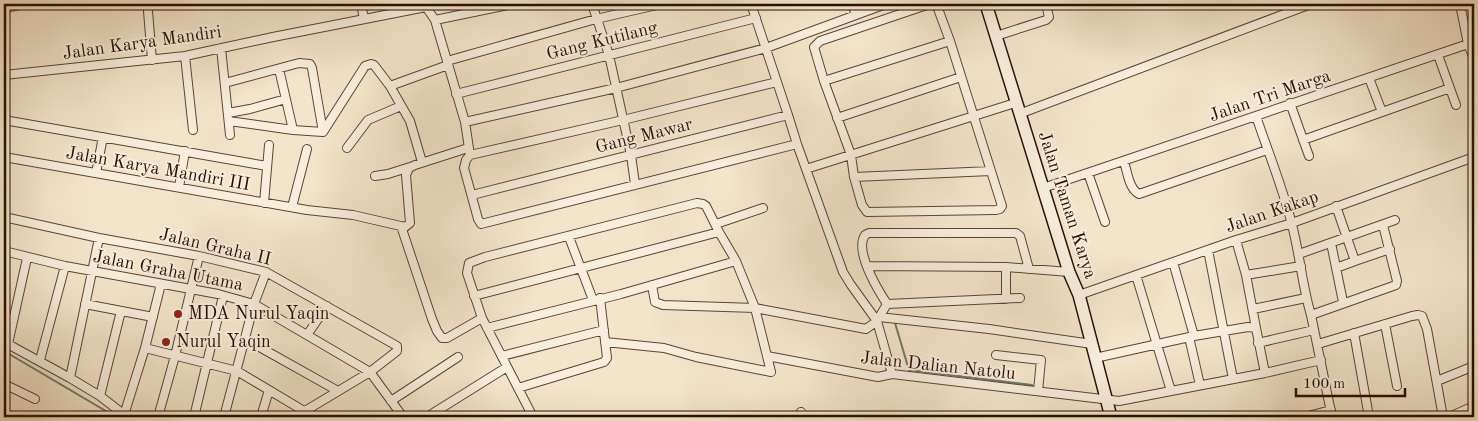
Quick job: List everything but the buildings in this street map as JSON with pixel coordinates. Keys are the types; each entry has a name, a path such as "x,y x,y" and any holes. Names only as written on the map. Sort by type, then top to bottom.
{"street":[{"path":"4,8 25,4"},
{"path":"361,4 364,19"},
{"path":"435,20 513,4"},
{"path":"592,4 609,55 631,155 635,184 794,144"},
{"path":"390,86 448,63 596,19 661,4"},
{"path":"762,4 752,5 788,115 794,144 806,169 843,272 847,280 878,319 892,374"},
{"path":"852,4 856,15"},
{"path":"465,122 616,88 766,48 886,4"},
{"path":"932,4 937,6 950,41 1002,204 1001,208 998,210 867,212 862,205 854,177 851,155 824,81 814,50 815,46 819,41 932,4"},
{"name":"Jalan Taman Karya","path":"986,4 1069,272 1079,295 1111,417"},
{"path":"996,36 1046,20 1049,17 1046,4"},
{"path":"806,169 973,117 1017,108 1311,4"},
{"path":"1460,4 1468,44 1474,59"},
{"name":"Jalan Karya Mandiri","path":"4,75 185,56 426,5 435,20 465,122 469,152 464,165 479,222 485,224 635,184"},
{"path":"148,11 152,60"},
{"name":"Gang Kutilang","path":"456,94 756,18"},
{"path":"824,81 950,41"},
{"name":"Jalan Tri Marga","path":"1043,188 1468,44"},
{"path":"221,48 230,135"},
{"path":"1438,55 1456,105"},
{"path":"185,56 193,130"},
{"path":"225,83 301,63 310,64 323,132"},
{"path":"323,132 365,66 371,64 390,86 410,121 422,162"},
{"path":"279,69 293,130"},
{"path":"837,118 961,77"},
{"path":"1369,78 1382,112"},
{"path":"375,176 388,174 422,162 623,120 776,82"},
{"path":"1303,140 1450,88"},
{"path":"228,117 286,98"},
{"path":"1290,103 1309,156"},
{"path":"347,148 368,120 401,106"},
{"name":"Gang Mawar","path":"472,196 788,115"},
{"path":"1256,116 1292,223 1331,414 1304,417"},
{"path":"228,117 293,130 323,132"},
{"path":"4,120 267,166"},
{"path":"96,173 103,137"},
{"path":"264,202 269,145"},
{"path":"292,207 307,149"},
{"path":"1124,161 1131,186 1139,194 1267,150"},
{"path":"179,188 184,151"},
{"name":"Jalan Kakap","path":"1079,295 1236,240 1292,223 1474,156"},
{"name":"Jalan Karya Mandiri III","path":"4,157 307,210 352,215 401,226"},
{"path":"410,167 406,175 410,223 405,227 401,226 437,331 442,338 447,338 482,318"},
{"path":"854,177 991,171"},
{"path":"1088,173 1105,222"},
{"path":"532,417 482,318 466,273 469,264 485,258 700,203 706,206 736,261 755,308 771,372 696,357 664,348 605,342"},
{"path":"1336,206 1355,261"},
{"path":"716,224 763,208"},
{"name":"Jalan Graha II","path":"4,217 99,238 199,256 266,272 397,346 397,351 370,372 338,391 306,414 295,417"},
{"path":"1299,254 1395,220"},
{"path":"1311,315 1343,302 1396,285 1397,281 1384,224"},
{"path":"474,296 719,232"},
{"path":"887,304 875,285 862,245 863,237 869,233 1014,233 1020,236 1029,269"},
{"path":"518,388 599,365 607,358 604,330 596,299 580,269 569,237"},
{"path":"70,378 99,238"},
{"path":"1236,240 1246,275 1265,373"},
{"path":"1331,243 1343,302"},
{"path":"1336,268 1390,249"},
{"path":"1208,250 1233,379"},
{"name":"Jalan Graha Utama","path":"4,251 27,258 223,296 254,304 370,372"},
{"path":"158,417 192,290 199,256"},
{"path":"27,258 6,343 40,360 100,396 126,416 161,284"},
{"path":"487,328 736,261"},
{"path":"1173,262 1192,336 1200,385"},
{"path":"40,360 65,266"},
{"path":"868,266 1006,267 1069,272"},
{"path":"1246,275 1301,266"},
{"path":"1006,267 1006,299"},
{"path":"224,417 254,304 266,272"},
{"path":"1136,274 1171,391"},
{"path":"652,285 655,302 663,305 755,308 866,329 878,319 887,304"},
{"path":"194,417 223,296"},
{"path":"887,304 1020,298"},
{"path":"1253,310 1306,298"},
{"path":"85,304 153,317"},
{"path":"307,335 327,306"},
{"path":"100,396 121,311"},
{"path":"1318,344 1418,315 1423,317 1443,417"},
{"path":"878,319 989,329 1092,344"},
{"path":"1385,324 1397,386"},
{"path":"1095,358 1192,336 1248,327 1256,328"},
{"path":"502,356 604,330"},
{"path":"1258,343 1314,330"},
{"path":"1354,333 1369,417"},
{"path":"245,339 338,391"},
{"path":"145,348 237,371 306,414"},
{"path":"996,355 1041,360 1038,392"},
{"name":"Jalan Dalian Natolu","path":"768,356 878,377 892,374 1119,401 1265,373 1321,360"},
{"path":"391,401 458,357"},
{"path":"1437,381 1474,366"},
{"path":"428,417 507,367"},
{"path":"370,372 404,417"},
{"path":"4,384 35,400"},
{"path":"261,417 269,390"},
{"path":"1450,417 1474,406"}],"waterway":[{"path":"895,323 909,370 1032,385"},
{"path":"4,351 116,417"}],"place":[{"name":"MDA Nurul Yaqin","path":"178,314"},
{"name":"Nurul Yaqin","path":"166,342"}]}
